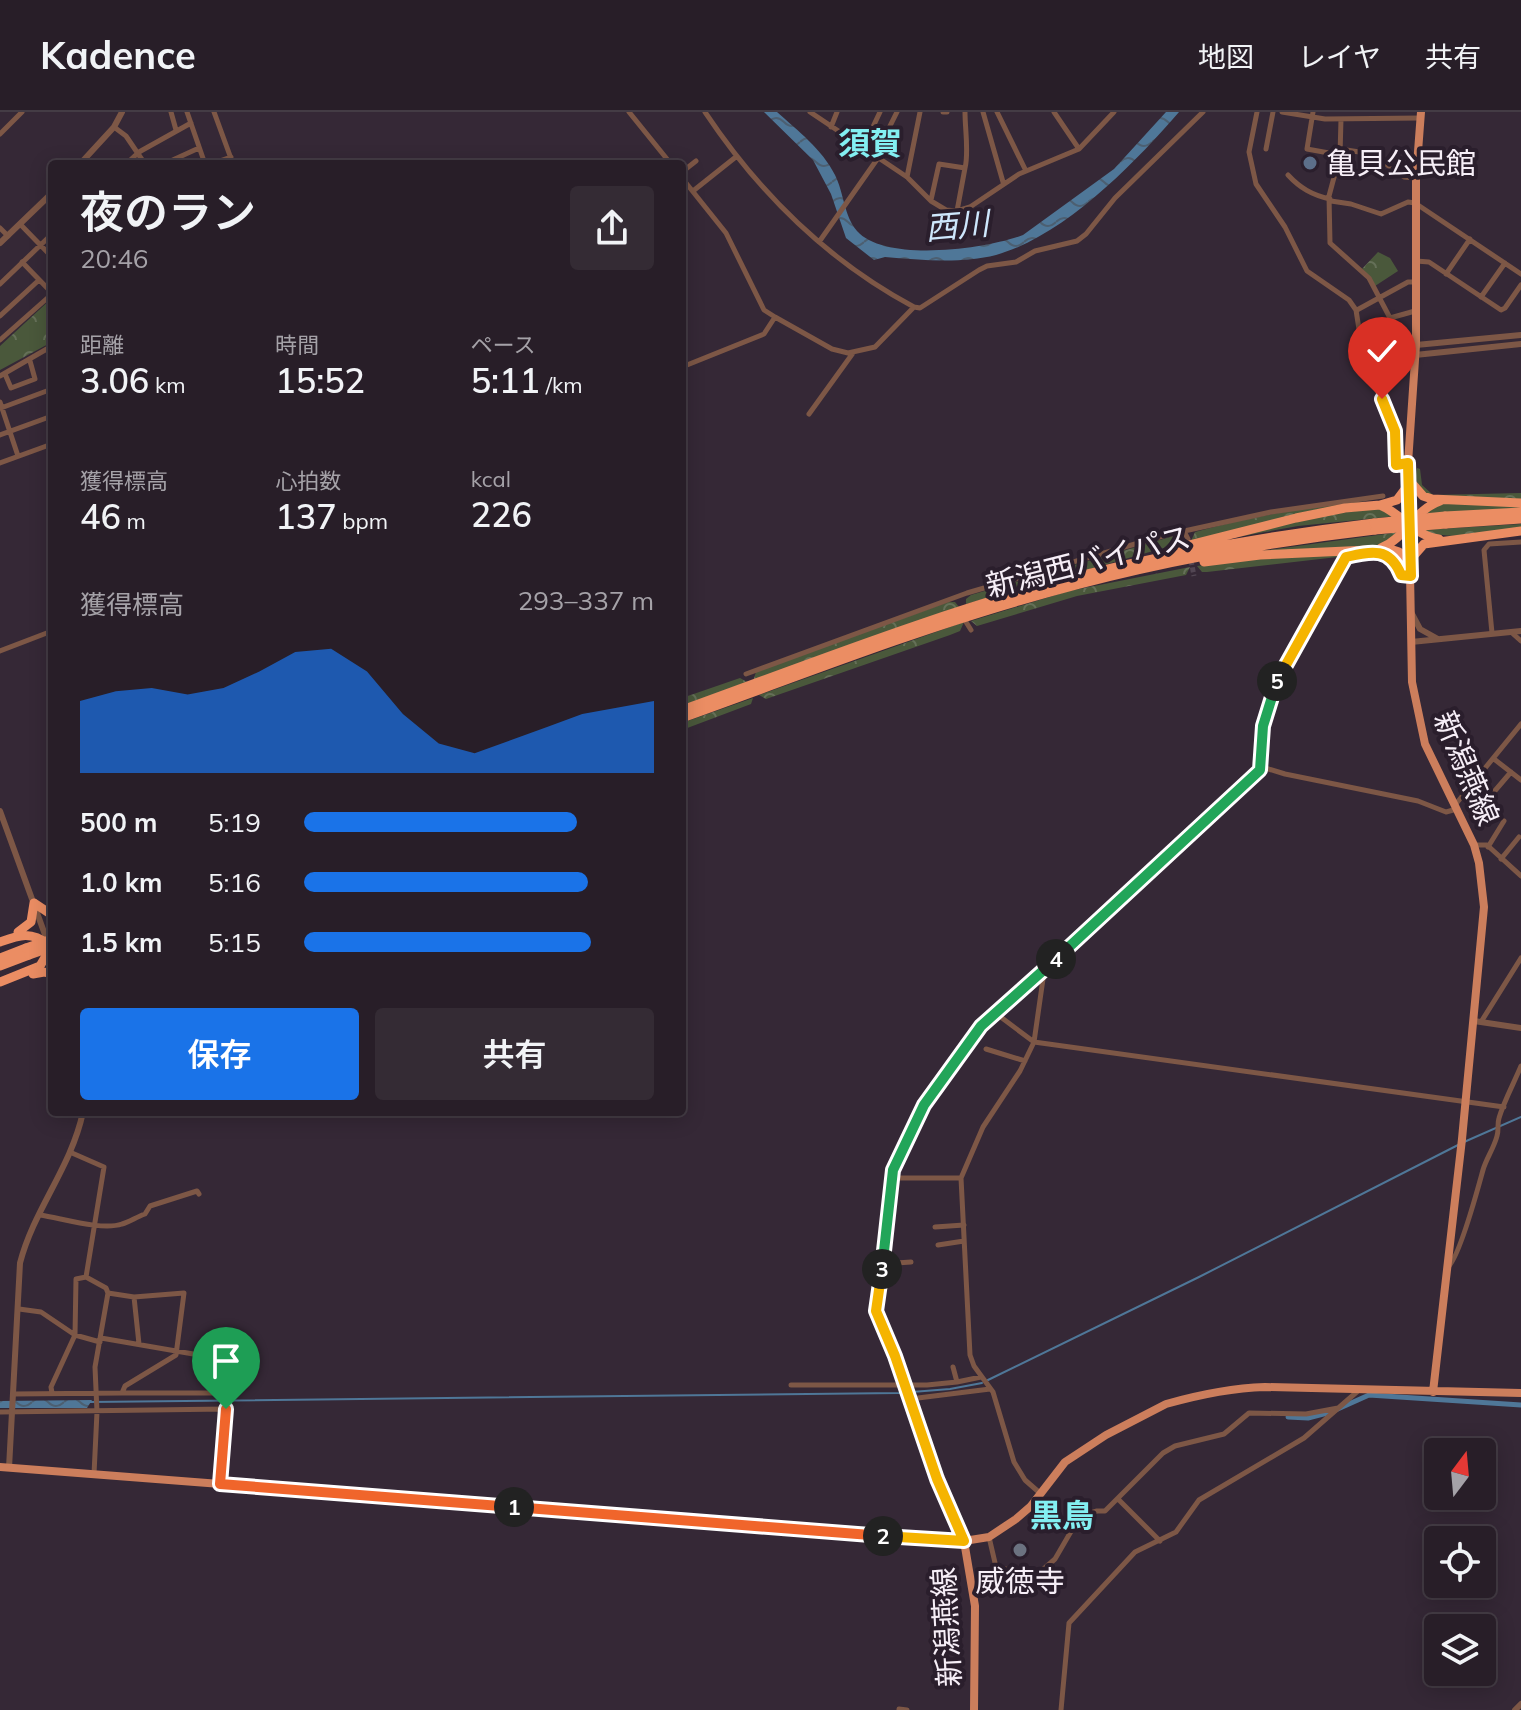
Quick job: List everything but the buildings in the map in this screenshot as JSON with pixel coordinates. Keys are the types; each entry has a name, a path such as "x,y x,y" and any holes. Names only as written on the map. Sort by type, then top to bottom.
{"highway":[{"path":"1122,570 1163,552 1296,518 1397,500 1409,482 1423,496 1442,500 1521,503"},
{"path":"1378,549 1396,540 1424,507 1442,500"},
{"path":"1382,501 1425,536 1446,539"},
{"name":"新潟西バイパス","path":"686,709 970,608 1122,570 1374,526 1521,512"},
{"name":"新潟西バイパス","path":"1446,520 1521,519"},
{"path":"1122,570 1249,556 1378,549 1397,550 1410,562 1423,544 1521,531"},
{"name":"新潟西バイパス","path":"686,717 959,619 1122,570"},
{"path":"34,903 48,912"},
{"path":"0,940 29,926 33,919 34,903"},
{"path":"0,940 25,934 48,944"},
{"path":"0,958 48,947"},
{"path":"0,982 40,966 48,951"},
{"path":"0,966 28,952"},
{"path":"18,976 48,973"}],"main road":[{"name":"新潟燕線","path":"1421,115 1415,203 1416,350 1408,463 1412,682 1421,729 1431,758 1474,845 1483,890 1484,924 1477,1022 1465,1102 1433,1392"},
{"path":"4,1468 964,1541 989,1537 1016,1519 1041,1494 1065,1462 1084,1448 1166,1404 1248,1387 1521,1393"},
{"name":"新潟燕線","path":"964,1541 975,1606 974,1710"}],"street":[{"path":"0,134 22,112"},
{"path":"84,160 114,127 122,112"},
{"path":"171,112 176,130"},
{"path":"187,112 204,160"},
{"path":"214,112 232,160"},
{"path":"629,112 668,160"},
{"path":"705,112 737,156 797,224 889,294 920,308 987,266 1016,262 1035,251 1077,241 1115,198 1203,112"},
{"path":"810,112 907,177 931,201 946,210 957,211 970,207 1003,182 1079,149 1111,113"},
{"path":"831,127 837,112"},
{"path":"863,148 880,112"},
{"path":"819,242 876,157 897,112"},
{"path":"907,177 920,112"},
{"path":"957,211 968,156 964,145 965,112"},
{"path":"983,112 1003,182"},
{"path":"997,112 1026,171"},
{"path":"1054,112 1079,149"},
{"path":"1257,112 1249,152 1258,189 1281,220 1307,271 1344,297 1356,310 1366,369 1395,431 1396,465 1408,463"},
{"path":"1266,149 1273,112"},
{"path":"1282,112 1338,117 1421,115"},
{"path":"1314,115 1307,149 1372,154 1404,177 1416,178"},
{"path":"1338,117 1340,152 1330,200 1330,243 1367,275 1390,318 1417,311"},
{"path":"130,160 191,123"},
{"path":"114,127 126,136 143,160"},
{"path":"173,160 199,148"},
{"path":"693,191 737,156"},
{"path":"686,169 696,161"},
{"path":"931,201 939,164 965,168"},
{"path":"1288,175 1300,187 1317,196 1381,214 1408,202 1415,203 1521,274"},
{"path":"686,183 726,233 764,310 832,349 848,353 875,347 914,307"},
{"path":"0,243 48,197"},
{"path":"20,224 48,253"},
{"path":"0,228 8,236"},
{"path":"0,284 48,238"},
{"path":"1446,274 1470,239"},
{"path":"1416,261 1429,262 1499,309 1504,309 1521,285"},
{"path":"22,262 48,289"},
{"path":"1481,297 1505,263"},
{"path":"0,316 39,280"},
{"path":"1356,310 1408,282 1417,282"},
{"path":"0,340 48,297"},
{"path":"686,365 764,334 775,317"},
{"path":"1416,350 1521,335"},
{"path":"1416,350 1521,344"},
{"path":"30,361 35,379 11,388 3,375 48,349"},
{"path":"809,414 855,352"},
{"path":"18,456 1,406 48,390"},
{"path":"0,435 48,418"},
{"path":"1395,431 1410,427"},
{"path":"0,463 48,445"},
{"path":"746,674 967,593 1184,531 1271,512 1382,501"},
{"path":"1184,531 1188,539"},
{"path":"1492,633 1484,550 1489,544 1521,542"},
{"path":"964,1541 937,1479 876,1311 891,1178 924,1105 965,1046 994,1012 1044,971 1262,767 1263,726 1277,681 1346,557 1382,553 1393,559 1401,575 1411,576"},
{"path":"957,598 960,605"},
{"path":"1411,612 1420,629 1439,640"},
{"path":"966,622 971,630"},
{"path":"1411,642 1521,631"},
{"path":"1511,632 1521,641"},
{"path":"0,651 48,633"},
{"path":"1262,767 1418,801 1446,812 1456,807 1521,724"},
{"path":"1494,759 1521,780"},
{"path":"1493,793 1511,772"},
{"path":"0,811 48,938"},
{"path":"1488,847 1504,821"},
{"path":"1501,859 1519,837"},
{"path":"1474,845 1488,847 1521,876"},
{"path":"1514,871 1521,864"},
{"path":"1521,958 1477,1022 1521,1028"},
{"path":"1041,1494 1025,1480 1014,1462 990,1387 970,1355 961,1178 971,1151 1034,1042 1044,971"},
{"path":"994,1012 1034,1042 1504,1107"},
{"path":"986,1049 1025,1061"},
{"path":"1447,1268 1454,1264 1479,1190 1483,1167 1492,1153 1499,1121 1521,1066"},
{"path":"4,1468 19,1309 20,1263 27,1239 72,1153 82,1116"},
{"path":"962,1149 971,1151"},
{"path":"72,1153 104,1167 86,1277"},
{"path":"891,1178 961,1178"},
{"path":"40,1215 94,1224 124,1224 131,1218 145,1214 150,1206 197,1191 199,1194"},
{"path":"935,1227 964,1225"},
{"path":"938,1245 964,1241"},
{"path":"882,1264 911,1262"},
{"path":"52,1393 51,1387 75,1335 76,1279 86,1277 106,1288 108,1293 95,1367 94,1475"},
{"path":"108,1293 134,1297 184,1293 176,1355 125,1386 122,1393"},
{"path":"134,1297 139,1344"},
{"path":"11,1395 216,1393 199,1355 75,1335 41,1312 19,1309"},
{"path":"953,1367 957,1382"},
{"path":"791,1385 927,1385 982,1378"},
{"path":"909,1398 990,1387"},
{"path":"1061,1710 1069,1623 1135,1552 1176,1532 1199,1500 1301,1439 1359,1390"},
{"path":"989,1537 996,1567 1039,1573 1055,1559 1080,1516 1105,1511 1163,1453 1175,1446 1224,1434 1249,1413 1306,1414 1339,1408"},
{"path":"0,1412 226,1409 220,1484"},
{"path":"1119,1500 1160,1541"},
{"path":"1515,1710 1521,1704"},
{"path":"899,1709 907,1710"}],"green space":[{"path":"1378,252 1390,258 1398,271 1375,286 1361,270"},
{"path":"48,302 48,344 0,370 0,346"},
{"path":"1417,468 1420,469 1422,485 1433,495 1521,493 1521,499 1426,496 1417,484"},
{"path":"1366,501 1310,511 1191,541 1195,532 1237,521"},
{"path":"1434,504 1521,505 1521,508 1419,514"},
{"path":"1381,508 1397,516 1298,526 1210,542 1322,515"},
{"path":"1521,524 1521,528 1471,535 1433,534 1422,530"},
{"path":"1400,532 1385,544 1372,546 1232,555"},
{"path":"1177,535 1185,542 966,604 966,599 971,595"},
{"path":"1381,552 1207,572 1202,572 1197,566 1248,559"},
{"path":"1190,567 1186,575 1077,596 977,626 971,621 1069,591"},
{"path":"955,602 959,607 753,681 756,672"},
{"path":"964,622 960,631 950,635 766,699 759,695"},
{"path":"740,678 747,682 686,705 686,697"},
{"path":"753,698 751,704 686,728 686,722"}],"water":[{"path":"764,112 777,112 823,157 835,175 849,218 857,231 871,241 890,247 937,250 986,245 1023,235 1114,169 1166,112 1179,112 1141,154 1096,196 1022,246 969,260 885,257 874,260 846,238 831,194 813,160"},
{"path":"92,1400 87,1408 0,1408 0,1401"}],"waterway":[{"path":"1464,1142 1521,1117"},
{"path":"988,1380 1458,1145"},
{"path":"89,1402 899,1393 982,1383"},
{"path":"1288,1417 1308,1418 1331,1412 1369,1395 1521,1405"}],"tunnel":[{"path":"1191,560 1194,576"}],"place":[{"name":"亀貝公民館","path":"1310,163"},
{"name":"威徳寺","path":"1020,1550"}],"district":[{"name":"須賀","path":"870,143"},
{"name":"黒鳥","path":"1062,1515"}],"route":[{"path":"226,1409 220,1484 964,1541 937,1479 895,1356 876,1311 893,1170 924,1105 981,1026 1260,770 1263,726 1277,681 1346,557 1382,553 1397,563 1401,575 1411,576 1408,463 1396,465 1395,431 1382,399"}],"water label":[{"name":"西川","path":"957,225"}]}
